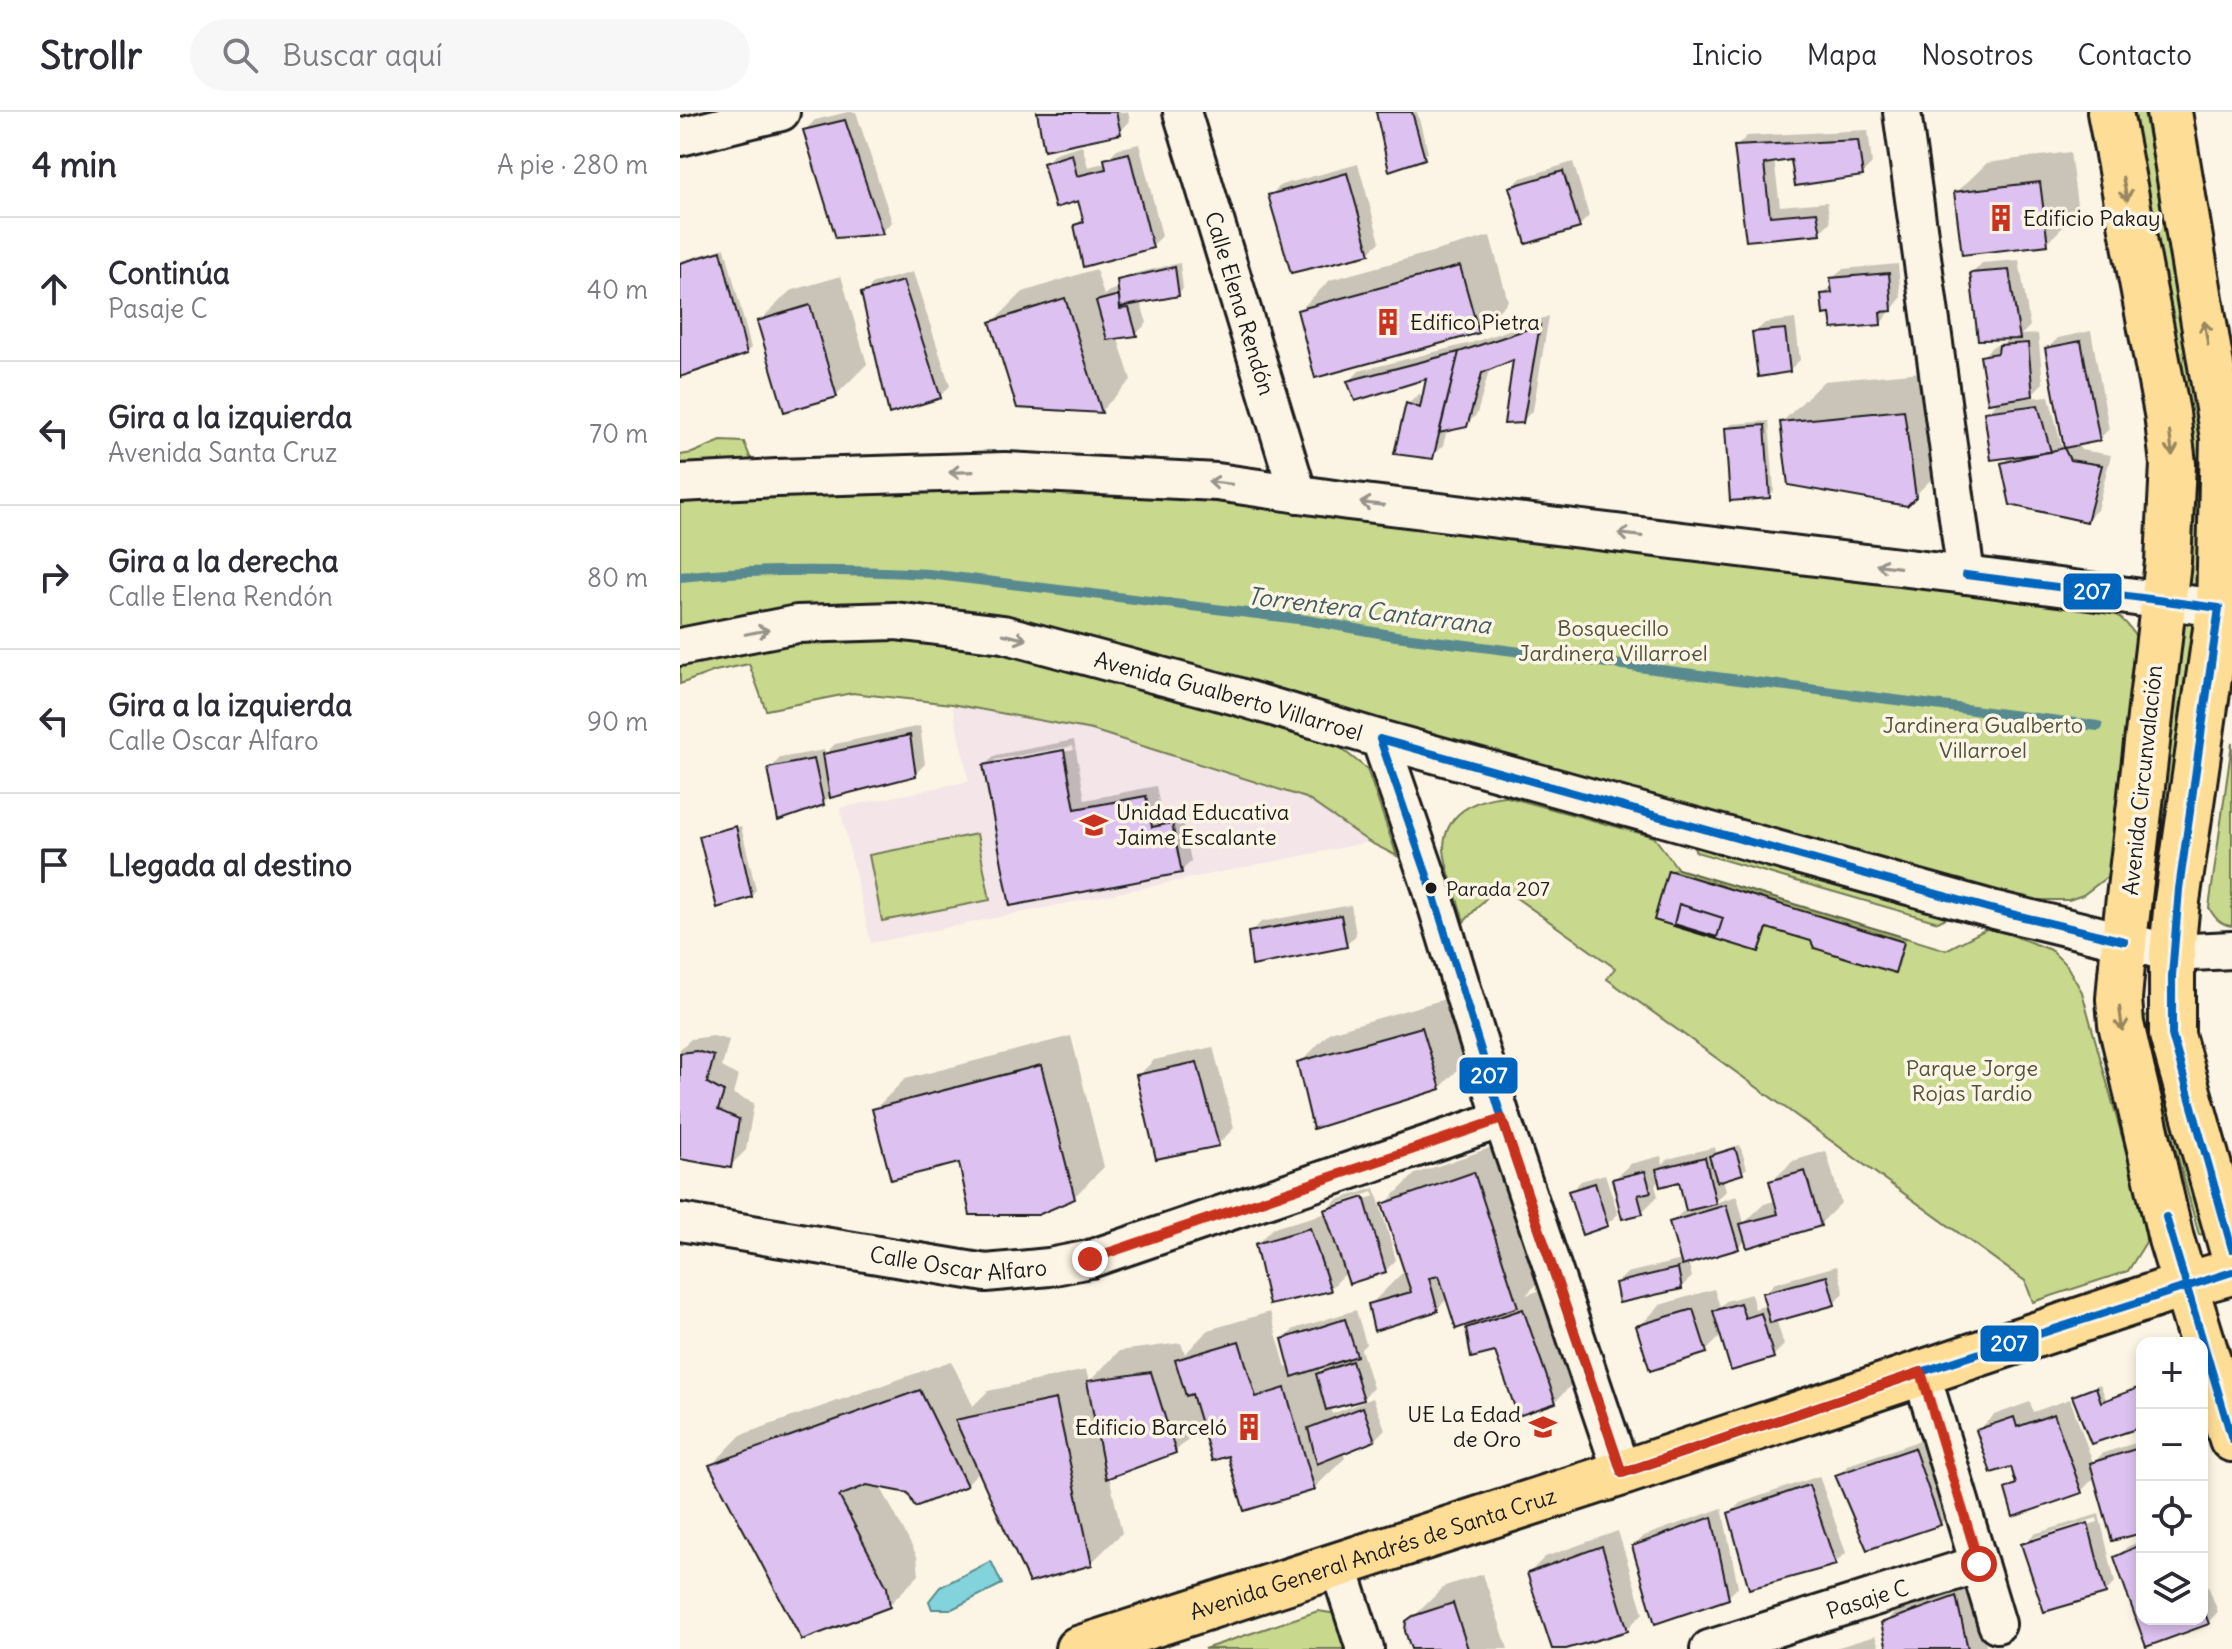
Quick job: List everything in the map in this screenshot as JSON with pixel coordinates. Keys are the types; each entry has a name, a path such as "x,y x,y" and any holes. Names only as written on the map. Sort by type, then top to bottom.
{"main road":[{"name":"Avenida Circunvalación","path":"2110,112 2167,413 2173,464 2168,562 2124,941 2119,999 2121,1024 2171,1239 2232,1439"},
{"path":"2169,112 2227,438 2219,608 2177,901 2172,953 2172,1035 2232,1249"},
{"name":"Avenida General Andrés de Santa Cruz","path":"1078,1649 2232,1272"}],"street":[{"path":"680,137 781,112"},
{"name":"Calle Elena Rendón","path":"1182,112 1298,494"},
{"path":"1902,112 1966,575"},
{"path":"680,483 1005,471 1217,482 2219,608"},
{"name":"Avenida Gualberto Villarroel","path":"680,647 797,624 895,621 1003,634 1236,696 1995,910 2172,953 2232,950"},
{"path":"1380,739 1431,887 1502,1119 1622,1473"},
{"name":"Calle Oscar Alfaro","path":"680,1222 986,1273 1049,1267 1090,1259 1502,1119"},
{"path":"1921,1372 1997,1624"},
{"name":"Pasaje C","path":"1709,1649 1979,1564"},
{"path":"1338,1565 1365,1649"}],"shaded area":[{"name":"Unidad Educativa Jaime Escalante","path":"952,704 1092,730 1195,761 1306,798 1369,842 871,943 840,808 969,781"}],"green space":[{"path":"2129,112 2144,112 2204,434 2201,586 2188,584 2195,473 2190,431"},
{"name":"Jardinera Gualberto Villarroel","path":"721,441 744,442 750,457 777,484 1000,490 1002,482 1201,491 1209,501 2108,609 2127,624 2140,644 2113,854 2107,877 2083,895 2069,900 2031,900 1256,687 763,614 705,623 708,659 783,641 875,639 942,645 1009,655 1143,688 1333,742 1367,769 1397,856 1369,842 1306,798 1092,730 952,704 852,693 766,710 749,664 715,671 680,684 680,455"},
{"path":"2182,620 2200,622 2165,889 2148,886"},
{"path":"2232,743 2232,926 2218,920 2209,908"},
{"name":"Parque Jorge Rojas Tardio","path":"1504,796 1654,837 1678,869 1946,950 1990,927 2051,950 2067,966 2082,992 2145,1220 2146,1242 2128,1271 2033,1302 2025,1281 1607,979 1615,968 1498,885 1464,922 1447,866 1445,837 1449,826 1463,810"},
{"path":"977,834 990,900 882,921 869,855"},
{"path":"1689,839 1954,914 1938,922 1696,852"},
{"path":"2154,1014 2213,1231 2199,1235 2140,1017"},
{"path":"1318,1611 1337,1614 1349,1649 1204,1649"}],"water":[{"path":"991,1561 1002,1584 952,1609 932,1609 929,1601 940,1587"}],"building":[{"path":"1037,112 1116,112 1121,134 1044,150"},
{"path":"1376,112 1412,112 1425,159 1389,171"},
{"path":"845,120 883,234 836,238 803,130"},
{"path":"1858,140 1863,176 1795,186 1791,160 1764,164 1770,216 1817,212 1821,234 1746,241 1734,146"},
{"path":"1129,153 1153,248 1083,267 1074,225 1084,222 1078,201 1055,208 1043,163 1072,154 1077,176 1106,169 1104,159"},
{"path":"1563,171 1580,228 1526,244 1509,187"},
{"path":"1347,173 1370,254 1291,273 1268,195"},
{"name":"Edificio Pakay","path":"2040,182 2048,245 1962,255 1954,192"},
{"path":"721,251 747,354 680,377 680,263"},
{"name":"Edifico Pietra","path":"1460,266 1479,333 1315,378 1297,310"},
{"path":"1175,267 1179,296 1120,307 1117,280"},
{"path":"2009,270 2020,339 1978,340 1970,273"},
{"path":"1889,273 1892,311 1880,312 1881,325 1832,329 1830,314 1823,315 1821,294 1832,293 1830,278"},
{"path":"903,281 941,398 889,414 861,293"},
{"path":"1119,295 1120,309 1129,308 1137,336 1107,340 1096,301"},
{"path":"1065,298 1102,413 1017,408 990,322"},
{"path":"810,305 837,397 784,412 757,321"},
{"path":"1540,325 1523,423 1504,424 1513,360 1482,373 1467,427 1439,433 1459,352"},
{"path":"1785,329 1790,372 1758,377 1752,332"},
{"path":"2081,341 2100,441 2064,448 2045,348"},
{"path":"2028,343 2033,396 1988,403 1980,356 1998,353 1999,345"},
{"path":"1459,352 1433,459 1394,454 1406,403 1420,408 1426,379 1355,401 1347,381"},
{"path":"2038,405 2051,452 1991,460 1984,412"},
{"path":"1904,410 1916,497 1907,506 1788,485 1780,422"},
{"path":"1765,425 1770,498 1730,501 1725,428"},
{"path":"2064,448 2070,460 2102,465 2087,522 2010,505 2001,463"},
{"path":"910,735 916,776 830,798 823,754"},
{"path":"1064,750 1075,809 1146,796 1152,827 1172,823 1182,873 1010,906 983,765"},
{"path":"814,759 824,805 778,821 768,768"},
{"path":"736,826 752,897 717,908 699,836"},
{"path":"1668,870 1904,942 1895,973 1814,948 1811,941 1767,928 1759,952 1654,920"},
{"path":"1679,904 1723,918 1717,937 1674,924"},
{"path":"1341,915 1347,947 1252,966 1248,932"},
{"path":"1422,1027 1441,1089 1313,1129 1297,1062"},
{"path":"696,1051 714,1056 707,1083 724,1092 718,1110 739,1119 731,1168 680,1159 680,1053"},
{"path":"1197,1062 1219,1146 1156,1159 1136,1075"},
{"path":"1041,1065 1075,1199 1038,1215 970,1215 959,1163 891,1180 872,1109"},
{"path":"1735,1148 1743,1174 1717,1182 1709,1156"},
{"path":"1705,1157 1716,1204 1686,1211 1679,1182 1660,1187 1656,1169"},
{"path":"1645,1171 1651,1192 1638,1195 1643,1214 1622,1219 1612,1179"},
{"path":"1805,1171 1821,1226 1747,1248 1740,1224 1778,1214 1769,1181"},
{"path":"1474,1172 1518,1307 1456,1329 1439,1276 1429,1278 1438,1311 1374,1331 1368,1304 1411,1292 1382,1204"},
{"path":"1595,1183 1608,1226 1582,1235 1568,1191"},
{"path":"1364,1197 1386,1272 1349,1284 1324,1210"},
{"path":"1726,1205 1739,1249 1682,1266 1669,1222"},
{"path":"1310,1228 1331,1291 1269,1305 1255,1244"},
{"path":"1678,1268 1682,1289 1619,1303 1615,1283"},
{"path":"1827,1276 1835,1305 1770,1323 1762,1293"},
{"path":"1740,1303 1745,1318 1761,1313 1774,1358 1731,1371 1713,1311"},
{"path":"1523,1309 1556,1403 1518,1416 1495,1352 1471,1358 1466,1328"},
{"path":"1693,1309 1707,1353 1650,1371 1636,1326"},
{"path":"1345,1319 1357,1356 1292,1377 1282,1339"},
{"name":"Edificio Barceló","path":"1239,1341 1256,1397 1285,1388 1315,1490 1244,1511 1228,1456 1212,1461 1192,1394 1186,1396 1175,1360"},
{"path":"1352,1361 1364,1400 1326,1410 1316,1374"},
{"path":"1151,1372 1176,1453 1106,1479 1087,1381"},
{"path":"2096,1387 2101,1402 2136,1389 2136,1429 2091,1444 2072,1396"},
{"path":"920,1390 967,1486 915,1507 908,1493 867,1485 839,1496 887,1587 890,1607 802,1640 709,1465"},
{"path":"1056,1399 1092,1565 1029,1583 955,1420"},
{"path":"1363,1407 1375,1441 1317,1464 1308,1428"},
{"path":"2054,1414 2082,1493 2013,1517 2005,1489 2016,1484 2011,1467 1991,1473 1976,1430 2014,1417 2017,1427"},
{"path":"1914,1448 1941,1525 1867,1550 1835,1475"},
{"path":"2136,1449 2136,1535 2112,1541 2090,1463"},
{"path":"1809,1485 1836,1565 1749,1589 1728,1513"},
{"path":"1712,1517 1729,1599 1655,1624 1632,1546"},
{"path":"2088,1523 2106,1594 2044,1612 2021,1544"},
{"path":"1602,1546 1628,1631 1566,1649 1552,1649 1527,1573"},
{"path":"2136,1547 2136,1619 2114,1557"},
{"path":"1956,1596 1968,1649 1887,1649 1881,1623"},
{"path":"1453,1603 1468,1649 1411,1649 1405,1631 1406,1621"},
{"path":"2138,1625 2206,1625 2146,1647"}],"waterway":[{"name":"Torrentera Cantarrana","path":"680,577 804,571 929,574 1306,620 1396,636 2098,726"}],"transit line":[{"name":"207","path":"1966,575 2219,608"},
{"name":"207","path":"2219,608 2179,889 2172,976 2172,1035 2232,1249"},
{"name":"207","path":"1380,739 1431,887 1502,1119 1622,1473 2232,1272"},
{"name":"207","path":"1380,739 1995,910 2124,941"},
{"name":"207","path":"2166,1217 2232,1439"}],"place":[{"name":"Edificio Pakay","path":"2001,218"},
{"name":"Edifico Pietra","path":"1388,322"},
{"name":"Unidad Educativa Jaime Escalante","path":"1094,825"},
{"name":"Parada 207","path":"1431,888"},
{"name":"Edificio Barceló","path":"1249,1427"},
{"name":"UE La Edad de Oro","path":"1543,1427"}],"route":[{"path":"1090,1259 1502,1119 1622,1473 1921,1372 1979,1564"}],"park label":[{"name":"Bosquecillo Jardinera Villarroel","path":"1613,640"}]}
